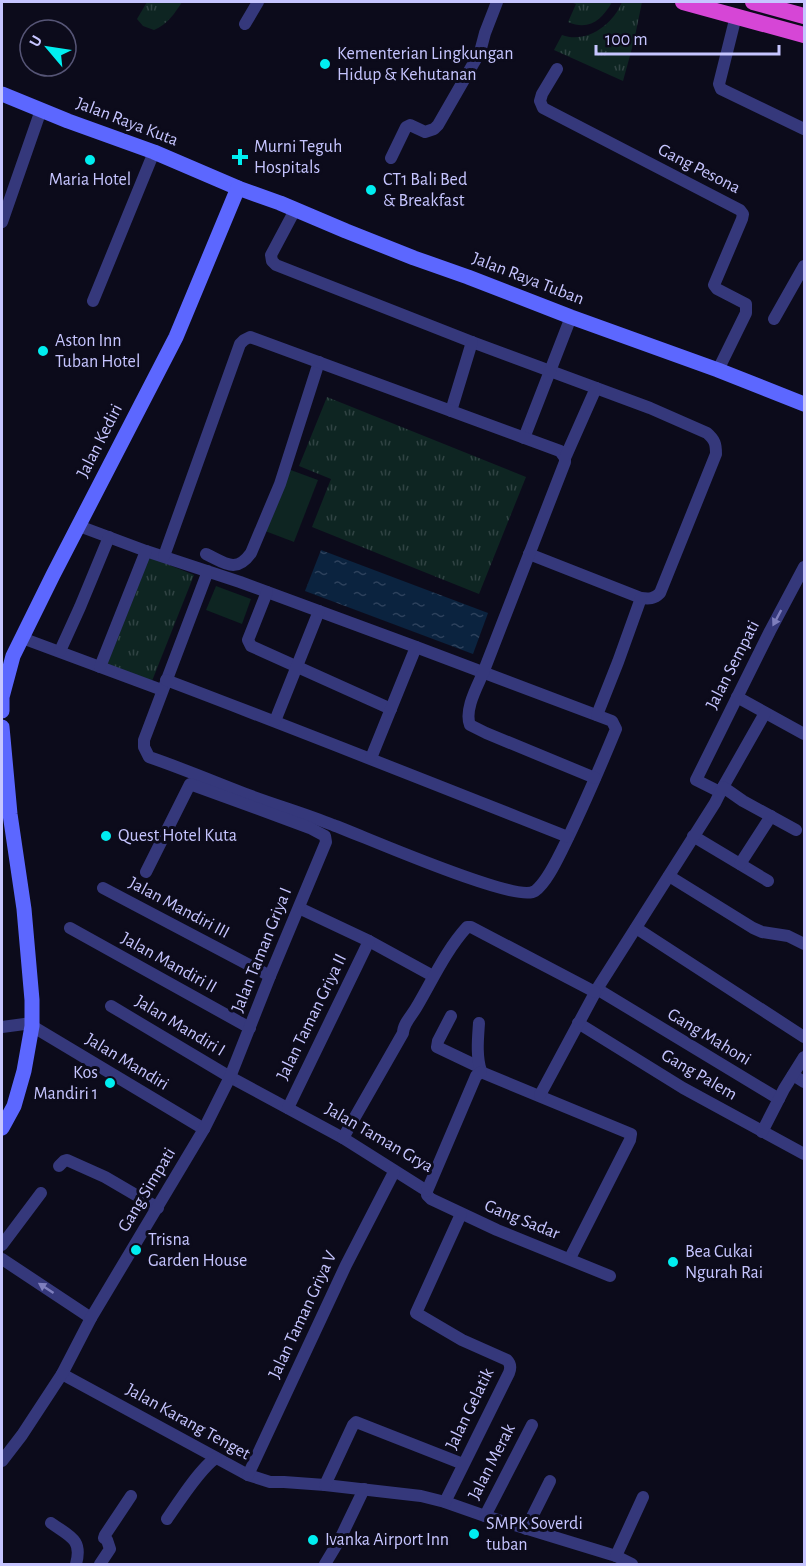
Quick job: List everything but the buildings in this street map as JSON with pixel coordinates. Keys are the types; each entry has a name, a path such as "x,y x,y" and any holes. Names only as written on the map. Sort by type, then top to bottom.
{"highway":[{"path":"683,2 804,35"},
{"path":"753,2 804,16"}],"main road":[{"name":"Jalan Raya Kuta","path":"2,94 154,152 238,188"},
{"name":"Jalan Raya Tuban","path":"238,188 804,404"},
{"name":"Jalan Kediri","path":"2,711 2,697 9,668 22,638 176,337 238,188"},
{"path":"2,726 6,819 24,909 31,984 32,1025 18,1095 2,1128"}],"street":[{"path":"245,24 258,2"},
{"path":"391,158 406,127 410,125 425,132 438,125 480,52 496,2"},
{"path":"736,16 719,84 721,89 804,129"},
{"name":"Gang Pesona","path":"557,69 542,94 540,101 543,108 740,210 743,214 714,285 717,289 746,304 747,308 718,370"},
{"path":"2,222 41,110"},
{"path":"93,301 154,152"},
{"path":"295,210 271,255 276,265 472,342 650,408 707,434 716,444 716,454 660,593 656,597 641,598 529,554"},
{"path":"774,320 804,266"},
{"path":"524,438 571,317"},
{"path":"164,556 240,344 250,337 560,451 565,458"},
{"path":"451,411 472,342"},
{"path":"206,554 230,565 238,566 251,553 280,484 319,362"},
{"path":"595,778 486,733 470,725 468,719 483,673 565,458 596,388"},
{"path":"79,526 267,592 597,715 612,721 616,729 552,870 532,894 493,886 190,784 146,872"},
{"path":"60,651 109,537"},
{"path":"100,667 146,550"},
{"name":"Jalan Sempati","path":"722,789 696,780 804,567"},
{"path":"208,571 164,685 144,740 144,747 149,757 251,796 311,823"},
{"path":"267,592 248,640 253,648 391,709"},
{"path":"597,715 641,598"},
{"path":"275,721 319,611"},
{"path":"22,638 100,667 275,721 568,837"},
{"path":"371,758 416,647"},
{"path":"737,697 804,734"},
{"path":"540,1095 596,991 715,802 765,713"},
{"path":"722,789 796,830"},
{"path":"740,864 771,816"},
{"name":"Jalan Taman Griya I","path":"230,1077 326,842 325,836 311,823"},
{"path":"693,836 768,880"},
{"path":"669,876 753,928 762,932 788,936 804,944"},
{"name":"Jalan Mandiri III","path":"103,888 270,976"},
{"path":"298,908 369,941 434,976 343,1138"},
{"name":"Gang Mahoni","path":"434,976 469,926 596,991 779,1099"},
{"name":"Jalan Mandiri II","path":"70,928 250,1028"},
{"path":"636,928 804,1037"},
{"name":"Jalan Taman Griya II","path":"288,1108 369,941"},
{"name":"Jalan Mandiri I","path":"111,1006 230,1077"},
{"path":"451,1016 437,1047 480,1069 630,1132 632,1135 570,1258"},
{"path":"479,1023 480,1069"},
{"name":"Gang Palem","path":"578,1023 683,1088 804,1154"},
{"path":"2,1027 32,1025"},
{"name":"Jalan Mandiri","path":"32,1025 204,1129"},
{"path":"762,1132 804,1057"},
{"name":"Jalan Taman Grya","path":"230,1077 343,1138 427,1191 480,1069"},
{"path":"793,1075 804,1082"},
{"name":"Gang Simpati","path":"91,1318 204,1129 230,1077"},
{"path":"59,1166 67,1160 105,1177 158,1208"},
{"name":"Jalan Taman Griya V","path":"248,1475 346,1265 394,1172"},
{"name":"Gang Sadar","path":"427,1191 431,1199 461,1214 610,1276"},
{"path":"2,1245 41,1193"},
{"name":"Jalan Gelatik","path":"445,1502 509,1373 510,1365 507,1360 462,1340 417,1313 461,1214"},
{"path":"2,1259 91,1318 62,1374 2,1461"},
{"name":"Jalan Karang Tenget","path":"62,1374 248,1475 270,1482 325,1485 421,1496 616,1556 632,1564"},
{"path":"325,1485 356,1422 463,1464"},
{"name":"Jalan Merak","path":"485,1516 532,1425"},
{"path":"167,1519 209,1462 216,1458"},
{"path":"526,1529 550,1481"},
{"path":"325,1564 364,1489"},
{"path":"100,1564 110,1549 104,1538 105,1535 131,1496"},
{"path":"616,1556 643,1497"},
{"path":"51,1523 78,1544 79,1555 76,1564"}],"green space":[{"path":"147,2 182,2 167,22 154,30 143,26 137,19"},
{"path":"570,2 612,2 599,19 582,25 568,22 576,4"},
{"path":"622,2 642,2 623,81 554,50 562,35 580,37 598,30 612,18"},
{"path":"327,397 526,477 479,594 312,527 331,479 299,466"},
{"path":"288,469 318,480 294,542 265,531"},
{"path":"147,556 194,575 152,681 105,663"},
{"path":"216,586 251,599 242,624 206,610"}],"water":[{"path":"321,550 488,613 473,654 305,591"}],"place":[{"name":"Kementerian Lingkungan Hidup & Kehutanan","path":"325,64"},
{"name":"Murni Teguh Hospitals","path":"240,157"},
{"name":"Maria Hotel","path":"90,160"},
{"name":"CT1 Bali Bed & Breakfast","path":"371,190"},
{"name":"Aston Inn Tuban Hotel","path":"43,351"},
{"name":"Quest Hotel Kuta","path":"106,836"},
{"name":"Kos Mandiri 1","path":"110,1083"},
{"name":"Trisna Garden House","path":"136,1250"},
{"name":"Bea Cukai Ngurah Rai","path":"673,1262"},
{"name":"SMPK Soverdi tuban","path":"474,1534"},
{"name":"Ivanka Airport Inn","path":"313,1540"}]}
